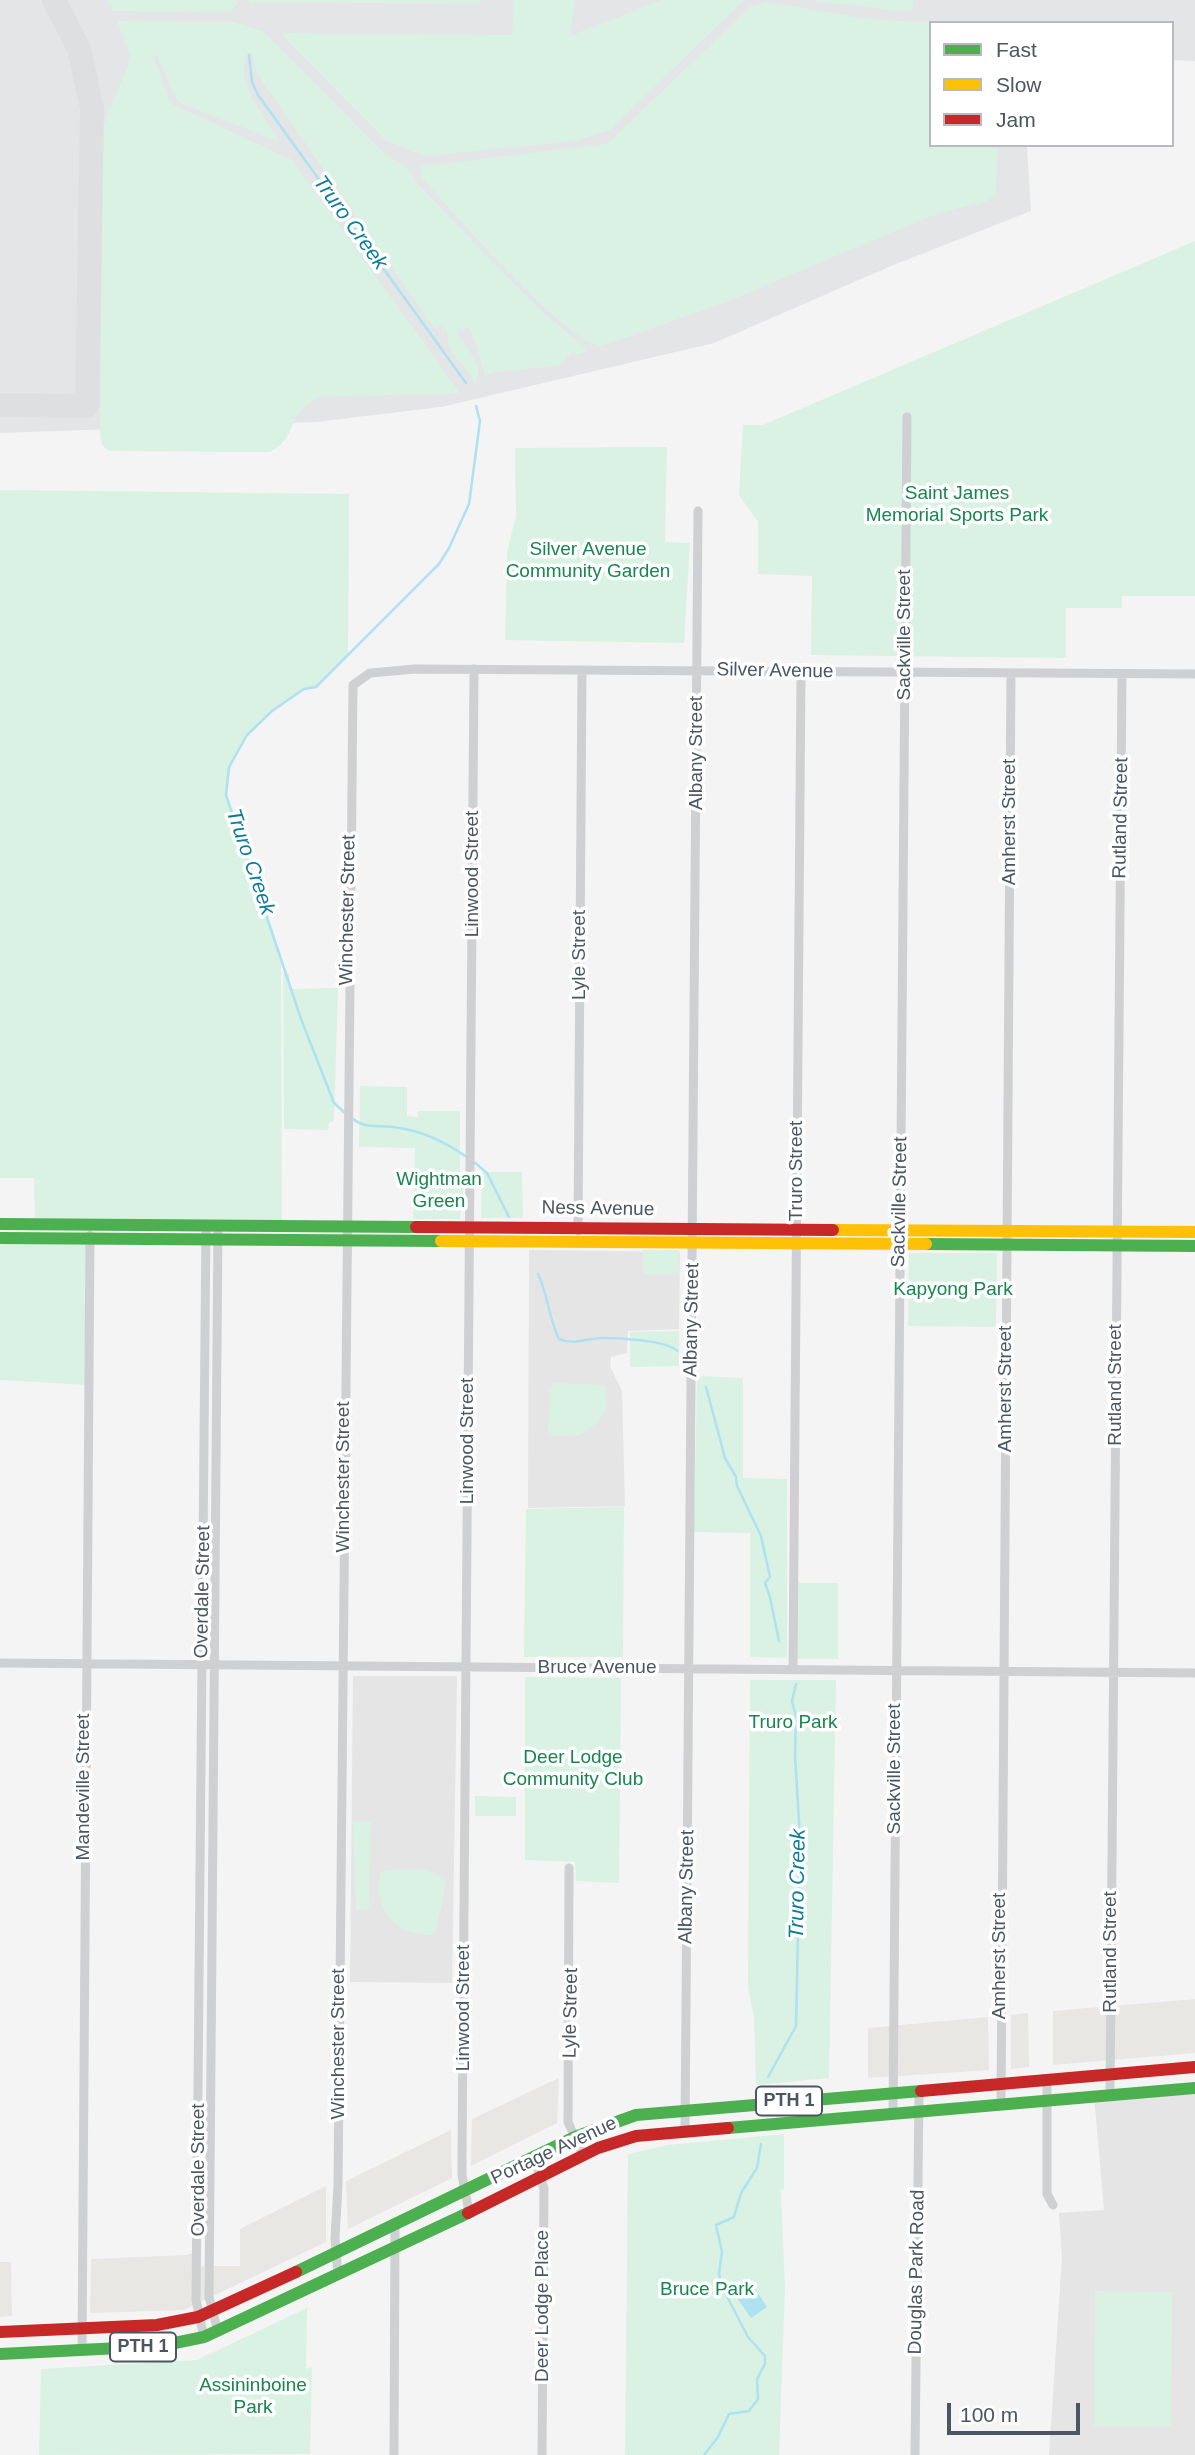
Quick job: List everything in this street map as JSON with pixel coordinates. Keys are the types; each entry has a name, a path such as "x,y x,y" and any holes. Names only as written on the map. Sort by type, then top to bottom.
{"main road":[{"name":"Ness Avenue","path":"0,1224 90,1231 693,1236 1117,1238 1195,1232"},
{"name":"Ness Avenue","path":"0,1238 90,1231"},
{"name":"Ness Avenue","path":"1117,1238 1195,1245"},
{"name":"Portage Avenue","path":"0,2332 157,2325 198,2317 395,2226 575,2137 622,2119 685,2110 1195,2067"},
{"name":"Portage Avenue","path":"0,2354 160,2346 204,2337 395,2249 583,2155 630,2137 685,2130 1195,2088"}],"street":[{"name":"Sackville Street","path":"893,2113 907,417"},
{"name":"Albany Street","path":"685,2130 698,511"},
{"name":"Silver Avenue","path":"357,680 370,673 388,670 474,669 1195,674"},
{"name":"Linwood Street","path":"470,2212 462,2154 474,669"},
{"name":"Lyle Street","path":"578,1235 582,670"},
{"name":"Truro Street","path":"793,1670 801,672"},
{"name":"Amherst Street","path":"1001,2104 999,2083 1011,674"},
{"name":"Rutland Street","path":"1110,2095 1122,675"},
{"name":"Winchester Street","path":"338,2275 335,2238 338,2172 350,693 357,680"},
{"name":"Mandeville Street","path":"82,2350 90,1231"},
{"name":"Overdale Street","path":"204,2337 198,2317 203,1665 212,1232"},
{"name":"Overdale Street","path":"212,1232 215,1665 209,2297 218,2332"},
{"name":"Bruce Avenue","path":"0,1664 1195,1673"},
{"name":"Lyle Street","path":"569,1868 568,2122 583,2155"},
{"path":"201,1960 213,1960"},
{"path":"1047,2079 1047,2193 1053,2205"},
{"name":"Douglas Park Road","path":"915,2455 919,2090"},
{"name":"Deer Lodge Place","path":"534,2158 542,2175 542,2455"},
{"path":"394,2455 395,2226"}],"shaded area":[{"path":"0,0 1195,0 1195,61 1174,60 1174,21 929,21 929,147 1027,147 1031,211 891,266 714,343 441,407 316,422 0,433"},
{"path":"529,1250 680,1252 679,1329 628,1331 627,1353 611,1357 610,1366 622,1391 625,1506 528,1508"},
{"path":"353,1676 457,1676 452,1983 350,1982"},
{"path":"1195,1999 1195,2053 1053,2065 1053,2011"},
{"path":"1028,2013 1029,2067 1011,2069 1011,2015"},
{"path":"988,2017 989,2070 868,2078 868,2028"},
{"path":"559,2078 557,2123 471,2166 472,2119"},
{"path":"1195,2088 1195,2455 1049,2455 1062,2257 1059,2213 1104,2210 1094,2096"},
{"path":"451,2130 452,2178 348,2229 346,2181"},
{"path":"326,2186 326,2242 184,2310 90,2313 91,2259 187,2255 198,2250 197,2266 240,2266 240,2229"},
{"path":"0,2262 11,2262 12,2316 0,2317"}],"green space":[{"path":"108,0 235,0 238,3 230,12 113,11"},
{"path":"248,0 483,0 478,4 252,4"},
{"path":"514,0 575,0 570,36 661,0 744,0 610,130 574,141 425,156 386,141 283,36 284,33 512,35"},
{"path":"807,0 913,0 913,10 903,11"},
{"path":"768,2 860,18 929,23 929,147 997,147 996,194 988,201 931,216 729,301 602,346 585,339 562,323 536,300 420,176 422,166 607,144 751,6"},
{"path":"117,21 233,22 263,31 388,157 406,166 415,181 537,307 588,350 579,355 573,352 558,366 494,372 485,376 469,328 457,330 478,369 475,384 451,350 442,324 435,329 257,74 252,54 247,55 244,66 248,89 280,142 178,102 157,55 154,57 170,103 292,160 460,393 319,397 301,411 285,440 270,452 109,451 102,445 100,435 103,126 131,58"},
{"name":"Saint James Memorial Sports Park","path":"1195,241 1195,596 1122,596 1122,608 1066,608 1066,658 811,655 812,576 758,574 758,522 739,495 743,425 763,425"},
{"name":"Silver Avenue Community Garden","path":"667,447 665,542 690,543 684,643 505,640 507,553 516,515 515,448"},
{"path":"0,490 349,494 348,654 321,682 302,691 273,711 250,733 234,760 226,795 281,961 282,1226 35,1224 34,1178 0,1178"},
{"path":"283,974 289,974 290,989 338,988 334,1121 329,1122 328,1130 284,1129"},
{"name":"Wightman Green","path":"360,1086 407,1087 407,1116 418,1117 418,1111 460,1111 460,1174 464,1185 460,1219 413,1219 415,1148 359,1147"},
{"path":"482,1172 522,1172 523,1218 481,1218"},
{"path":"0,1238 90,1238 88,1385 0,1380"},
{"path":"643,1250 679,1250 679,1274 643,1274"},
{"name":"Kapyong Park","path":"909,1253 997,1253 996,1327 908,1326"},
{"path":"679,1331 679,1366 630,1367 630,1332"},
{"path":"697,1376 743,1378 743,1478 787,1479 787,1658 750,1657 750,1533 694,1532"},
{"path":"555,1383 605,1385 607,1408 598,1422 579,1436 548,1435 550,1388"},
{"path":"624,1507 623,1657 524,1657 526,1509"},
{"path":"798,1583 838,1583 838,1659 797,1659"},
{"name":"Deer Lodge Community Club","path":"525,1677 621,1678 619,1883 576,1881 575,1862 525,1860"},
{"name":"Truro Park","path":"750,1680 836,1680 829,2078 756,2085 754,2017 748,1988"},
{"path":"475,1796 516,1797 516,1816 475,1816"},
{"path":"353,1822 371,1822 369,1909 356,1910"},
{"path":"381,1871 432,1872 445,1880 444,1897 434,1935 408,1931 390,1918 380,1897"},
{"name":"Bruce Park","path":"784,2134 784,2189 781,2190 785,2290 779,2455 625,2455 628,2154 668,2145"},
{"path":"1095,2291 1172,2292 1171,2426 1094,2426"},
{"name":"Assininboine Park","path":"307,2308 306,2369 312,2367 310,2454 39,2455 41,2369 197,2360"}],"water":[{"path":"747,2277 767,2307 751,2318 731,2289"}],"waterway":[{"name":"Truro Creek","path":"249,55 252,82 258,95 466,383"},
{"name":"Truro Creek","path":"346,1114 334,1103 301,1019 226,795 229,767 247,735 272,711 304,689 316,687 439,564 469,504 480,421 476,406"},
{"name":"Truro Creek","path":"352,1118 366,1125 393,1127 423,1134 468,1158"},
{"name":"Truro Creek","path":"474,1162 487,1173 509,1217"},
{"name":"Truro Creek","path":"538,1274 559,1339 570,1342 602,1338 642,1340 663,1344 677,1351"},
{"name":"Truro Creek","path":"706,1387 725,1458 761,1536 770,1577 765,1583 779,1641"},
{"name":"Truro Creek","path":"768,2077 796,2026 800,1839 795,1755 796,1717 792,1701 796,1684"},
{"name":"Truro Creek","path":"704,2455 718,2437 729,2414 749,2411 758,2399 757,2379 765,2364 765,2356 748,2337 721,2285 719,2273 722,2252 716,2225 734,2217 741,2193 757,2168 761,2144"}],"taxiway":[{"path":"0,405 87,406 92,108 79,49 54,0"}],"traffic: fast":[{"path":"0,1224 416,1227"},
{"path":"0,1238 441,1241"},
{"path":"926,1244 1195,1246"},
{"path":"728,2128 1195,2088"},
{"path":"296,2272 575,2137 636,2115 921,2091"},
{"path":"0,2354 160,2346 204,2337 468,2213"}],"traffic: slow":[{"path":"833,1230 1195,1232"},
{"path":"441,1241 926,1244"}],"traffic: jam":[{"path":"416,1227 833,1230"},
{"path":"921,2091 1195,2067"},
{"path":"468,2213 598,2148 636,2136 728,2128"},
{"path":"0,2332 157,2325 198,2317 296,2272"}]}
